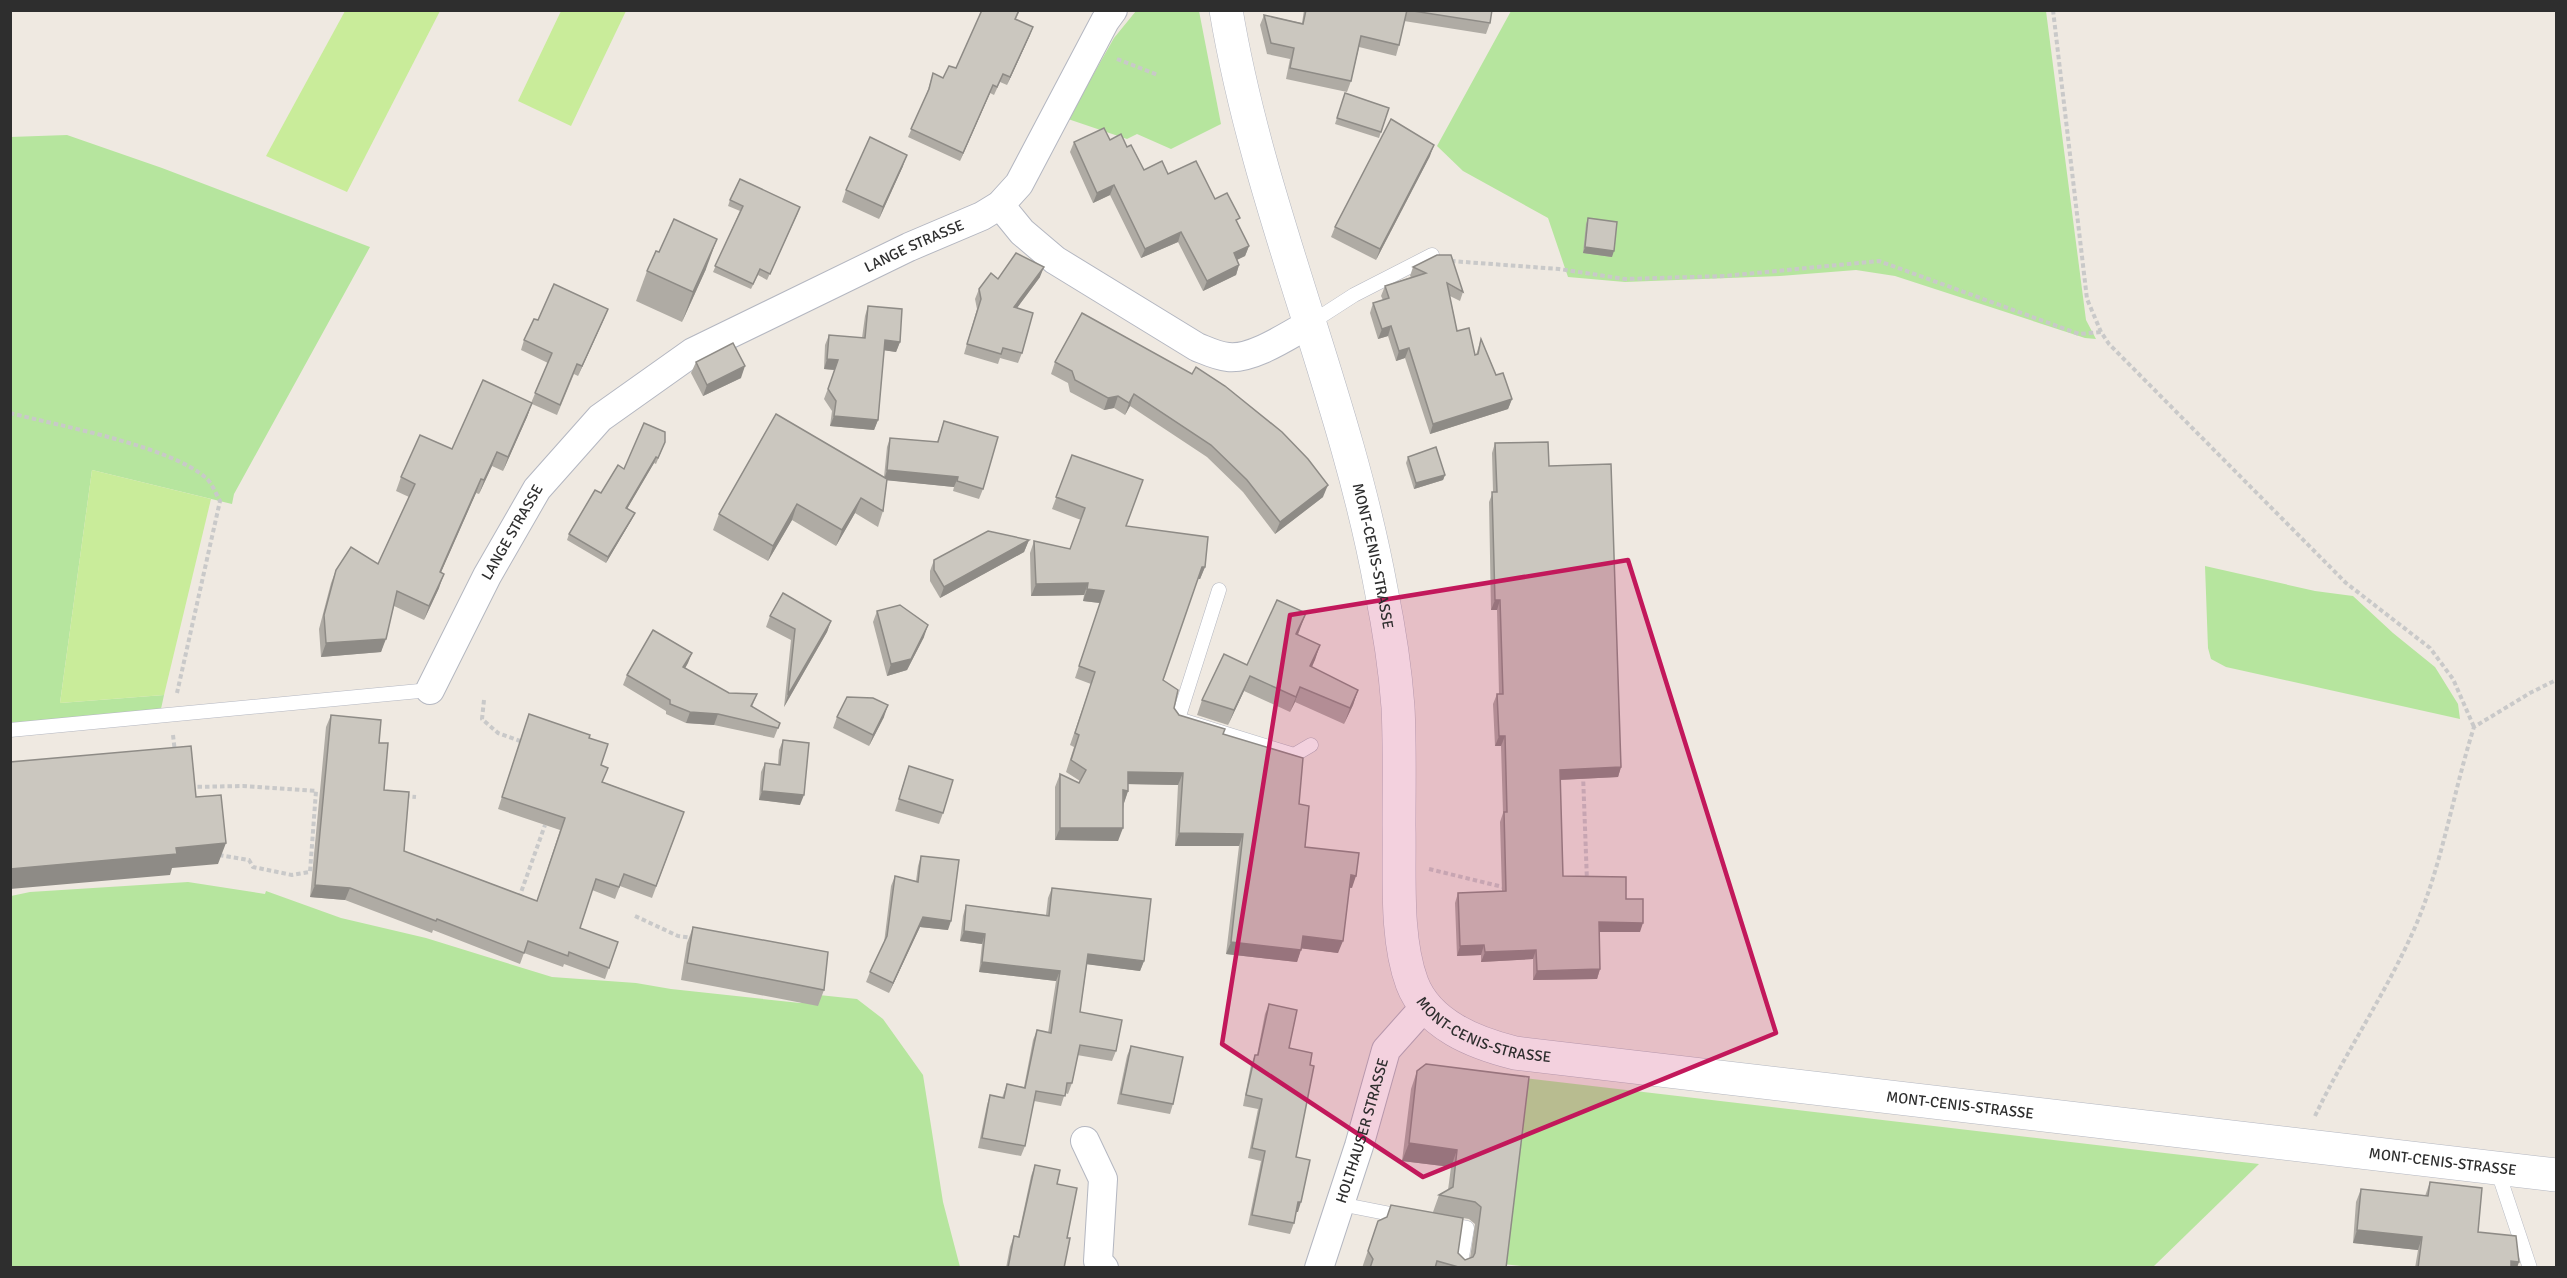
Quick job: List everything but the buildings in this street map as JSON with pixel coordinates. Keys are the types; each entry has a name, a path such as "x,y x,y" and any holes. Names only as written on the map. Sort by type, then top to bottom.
{"main road":[{"name":"MONT-CENIS-STRASSE","path":"1226,10 1233,56 1269,193 1353,462 1369,526 1382,591 1398,707 1403,947 1414,987 1426,1005 1458,1033 1515,1053 2556,1175"}],"street":[{"name":"LANGE STRASSE","path":"430,690 487,576 537,489 600,418 693,352 909,247 982,216 1000,205 1019,183 1113,10"},
{"path":"1000,205 1022,232 1055,260 1197,347 1212,353 1229,358 1249,354 1310,324"},
{"name":"HOLTHAUSER STRASSE","path":"1319,1268 1386,1050 1426,1005"},
{"path":"1085,1141 1103,1179 1098,1261 1104,1268"}],"lane":[{"path":"1310,324 1354,295 1432,255"},
{"path":"1219,590 1178,718 1294,755 1311,745"},
{"name":"LANGE STRASSE","path":"10,730 171,723 430,690"},
{"path":"2496,1167 2530,1268"},
{"path":"1340,1204 1467,1228 1460,1268"}],"path":[{"path":"2053,10 2087,298 2101,332 2109,344 2346,583 2430,648 2453,679 2474,727"},
{"path":"1091,48 1158,75"},
{"path":"1432,255 1456,263 1559,269 1625,279 1725,276 1879,261 2079,334 2101,332"},
{"path":"10,413 139,447 186,464 208,479 220,501 171,723 175,757"},
{"path":"2306,1145 2319,1107 2378,1003 2416,926 2436,871 2460,770 2474,727 2556,680"},
{"path":"484,700 482,719 498,733 520,741"},
{"path":"1583,767 1587,886"},
{"path":"192,777 195,798"},
{"path":"185,788 243,786 325,791"},
{"path":"215,855 249,860 253,867 292,875 310,872 316,791"},
{"path":"395,796 416,797"},
{"path":"516,904 545,825"},
{"path":"1400,862 1505,888 1517,888"},
{"path":"635,916 678,936 700,939"}],"highlighted area":[{"path":"1628,560 1776,1033 1423,1177 1222,1044 1290,615"}],"green space":[{"path":"345,11 440,11 347,192 266,156"},
{"path":"561,11 626,11 571,126 518,101"},
{"path":"1136,11 1199,11 1221,124 1171,149 1137,134 1127,139 1068,119 1114,38"},
{"path":"1511,11 2046,11 2086,320 2096,339 2085,338 1895,276 1856,270 1780,276 1625,282 1568,277 1548,218 1463,171 1437,146"},
{"path":"67,135 162,168 370,247 234,494 232,504 92,470 60,703 164,695 161,709 11,723 10,137"},
{"path":"92,470 211,499 164,695 60,703"},
{"path":"2205,566 2315,591 2353,596 2435,667 2458,704 2460,719 2226,667 2211,659 2208,648"},
{"path":"188,882 265,894 266,891 341,918 426,938 552,977 636,983 800,1003 819,995 857,999 883,1019 923,1075 943,1202 960,1267 11,1268 11,896 30,892"},
{"path":"1524,1078 2259,1164 2153,1267 1539,1268 1502,1264"}]}
